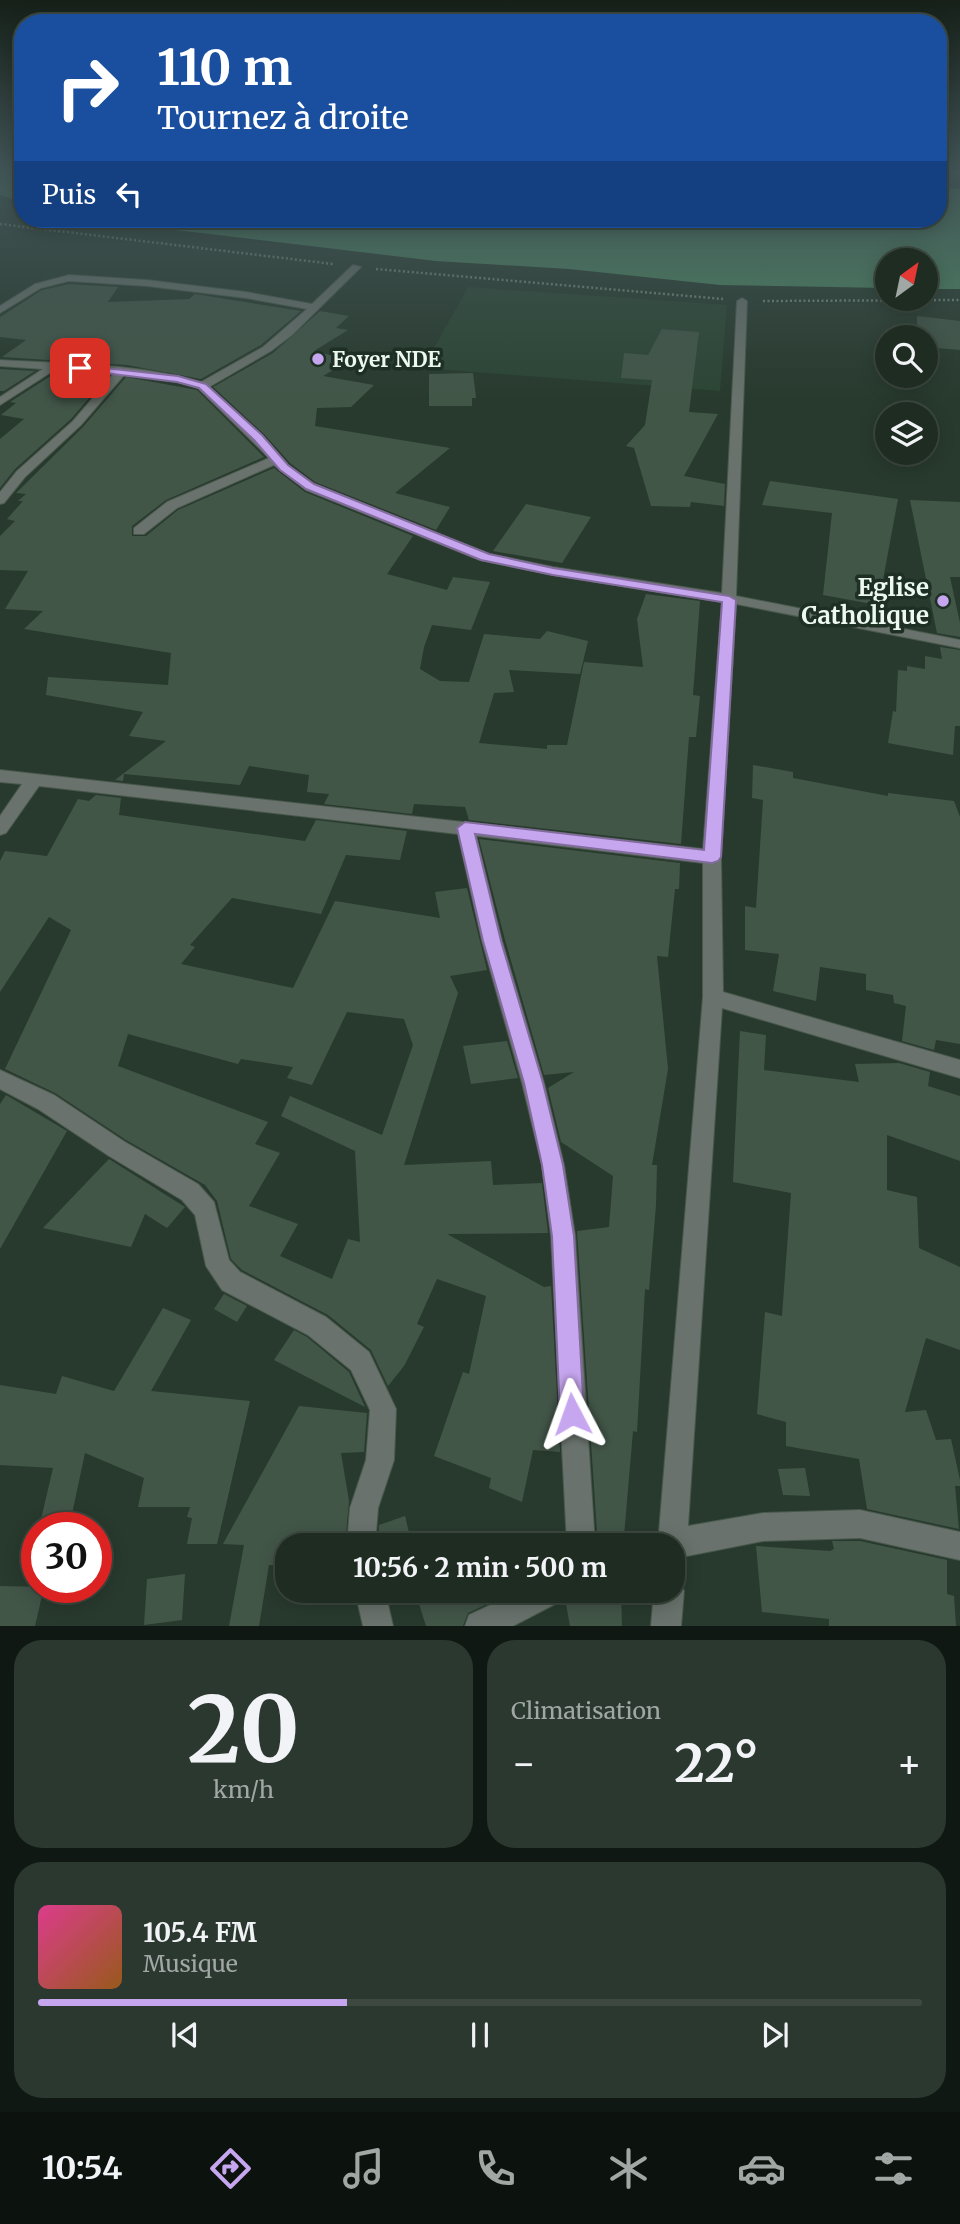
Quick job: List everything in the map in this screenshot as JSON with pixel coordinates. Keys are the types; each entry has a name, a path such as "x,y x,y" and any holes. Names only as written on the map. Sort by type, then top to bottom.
{"street":[{"path":"202,386 267,349 288,333 356,267"},
{"path":"0,310 38,286 69,278 147,283 246,295 313,307"},
{"path":"669,1533 713,997 712,857 729,600 742,301"},
{"path":"0,363 122,370 178,379 202,386 310,487 485,557 960,644"},
{"path":"0,402 54,366"},
{"path":"0,500 16,473 77,423 122,370"},
{"path":"139,531 172,505 277,459"},
{"path":"0,776 712,857"},
{"path":"0,829 35,779"},
{"path":"465,828 492,941 533,1083 553,1165 563,1236 580,1533"},
{"path":"713,997 960,1069"},
{"path":"0,1079 46,1102 117,1149 190,1192 206,1210 218,1266 231,1281 317,1325 360,1360 383,1409 380,1460 364,1508 362,1533"},
{"path":"685,1541 763,1527 860,1524 960,1546"},
{"path":"373,1603 378,1626"},
{"path":"480,1626 527,1603"},
{"path":"666,1626 667,1603"}],"path":[{"path":"214,248 356,267 742,301 960,300"}],"shaded area":[{"path":"326,248 960,248 960,289 938,289 938,248 875,248 875,288 720,285 569,269 436,261"},
{"path":"468,287 727,305 720,391 423,368"}],"building":[{"path":"69,284 118,287 108,302 189,299 195,294 301,311 261,345 201,379 127,365 2,357 26,340 0,337 0,317 42,290"},
{"path":"320,311 349,316 336,328 348,330 314,351 350,360 323,376 374,385 351,407 317,408 315,426 450,448 395,493 450,507 436,530 315,482 290,463 264,434 213,387 273,353"},
{"path":"917,316 960,321 960,350 938,348 938,325 917,325"},
{"path":"662,329 699,332 689,412 718,414 684,476 725,484 724,506 691,502 690,507 651,506 634,448 626,446 645,425 652,380 621,378 624,353 648,355"},
{"path":"0,369 35,371 0,391"},
{"path":"57,372 109,375 71,419 15,469 0,488 0,439 24,419 1,415 16,403 10,402"},
{"path":"473,373 476,398 472,398 472,406 429,406 429,374"},
{"path":"126,377 197,390 264,457 166,500 132,526 132,536 146,536 178,510 274,468 305,492 413,536 387,574 447,590 453,577 490,582 471,630 432,625 420,669 440,681 469,682 484,634 540,639 547,631 588,641 580,674 509,670 514,692 494,693 479,743 547,749 547,745 567,745 584,662 643,667 637,619 646,594 700,601 693,695 700,696 696,737 689,737 681,844 469,820 465,807 414,804 412,814 324,804 329,794 307,792 309,775 249,766 240,785 124,774 123,781 115,780 166,741 129,736 143,712 46,695 48,677 168,685 171,653 24,629 43,611 5,609 28,571 0,570 0,536 15,521 7,519 23,501 18,501 26,494 16,493 83,427"},
{"path":"770,481 898,499 882,585 875,584 872,604 823,595 832,513 762,505"},
{"path":"910,500 960,502 960,577 950,577 960,623 960,637 937,633"},
{"path":"526,504 591,517 562,563 493,551"},
{"path":"940,647 960,650 960,726 955,726 953,755 888,743 893,711 896,712 898,670 907,671 907,666 925,669 925,656 942,659"},
{"path":"753,765 793,772 793,778 888,796 888,793 954,801 960,817 960,1044 936,1040 934,1050 902,1041 906,1006 894,1003 893,995 866,990 866,974 820,967 816,1001 773,991 779,954 745,950 745,906 756,908 763,800 752,798"},
{"path":"96,795 121,798 119,815 305,841 316,820 407,831 400,860 346,855 321,914 232,898 190,945 195,947 181,964 293,988 335,901 440,918 435,892 467,888 487,970 450,976 458,993 404,1165 491,1161 493,1185 542,1183 548,1233 447,1234 544,1287 551,1286 560,1452 533,1450 522,1502 489,1488 491,1478 434,1456 463,1372 469,1374 486,1296 437,1279 417,1324 424,1327 404,1366 388,1386 371,1350 328,1315 242,1270 231,1259 217,1201 205,1185 126,1140 55,1093 5,1069 71,930 49,917 0,992 0,861 5,851 47,856 78,799 89,801","holes":["347,1012 404,1019 413,1045 382,1135 290,1096 281,1116 355,1151 360,1242 348,1239 332,1279 280,1256 298,1224 249,1206 280,1153 255,1144 268,1122 118,1066 128,1034 238,1064 241,1059 293,1067 287,1078 312,1085"]},
{"path":"479,839 680,863 679,889 675,889 668,957 657,956 668,1069 652,1165 657,1165 656,1205 649,1290 645,1289 637,1432 633,1431 624,1533 597,1532 577,1231 609,1227 613,1176 561,1142 548,1088 574,1072 544,1075"},
{"path":"740,1031 766,1035 764,1070 859,1082 855,1064 899,1063 930,1072 928,1086 960,1096 960,1161 887,1135 887,1190 917,1197 919,1248 960,1267 960,1350 926,1338 905,1412 926,1410 936,1440 951,1439 960,1480 960,1486 955,1486 959,1529 867,1509 859,1459 786,1446 786,1422 757,1414 765,1312 782,1316 791,1193 733,1182"},
{"path":"507,1041 518,1078 471,1084 463,1046"},
{"path":"6,1095 67,1131 0,1249 0,1104"},
{"path":"109,1159 185,1207 167,1228 145,1214 131,1247 43,1228"},
{"path":"224,1294 247,1306 237,1322 214,1309"},
{"path":"163,1308 191,1320 151,1391 250,1401 217,1544 187,1544 192,1518 187,1517 190,1507 138,1507 144,1478 85,1453 72,1512 43,1512 53,1468 0,1465 0,1385 56,1394 62,1376 114,1391"},
{"path":"294,1330 307,1337 349,1372 365,1407 274,1360"},
{"path":"299,1406 367,1413 364,1452 341,1453 349,1501 346,1533 275,1533 275,1565 269,1565 259,1626 229,1626 244,1545 223,1544"},
{"path":"805,1468 810,1496 783,1495 778,1469"},
{"path":"405,1516 409,1533 379,1533 379,1525"},
{"path":"832,1541 860,1541 947,1560 947,1594 954,1596 956,1626 829,1626 829,1619 762,1612 756,1546 830,1551 834,1549"},
{"path":"185,1574 182,1620 144,1625 147,1579"},
{"path":"0,1586 21,1586 21,1603 40,1603 35,1626 0,1626"},
{"path":"419,1603 490,1603 468,1613 463,1626 426,1626"},
{"path":"566,1603 621,1603 622,1626 570,1626"}],"place":[{"name":"Foyer NDE","path":"318,359"},
{"name":"Eglise Catholique","path":"943,601"}],"route":[{"path":"80,368 122,370 178,379 202,386 258,438 284,468 310,487 485,557 729,600 712,857 465,828 492,941 533,1083 553,1165 563,1236 572,1414"}]}
